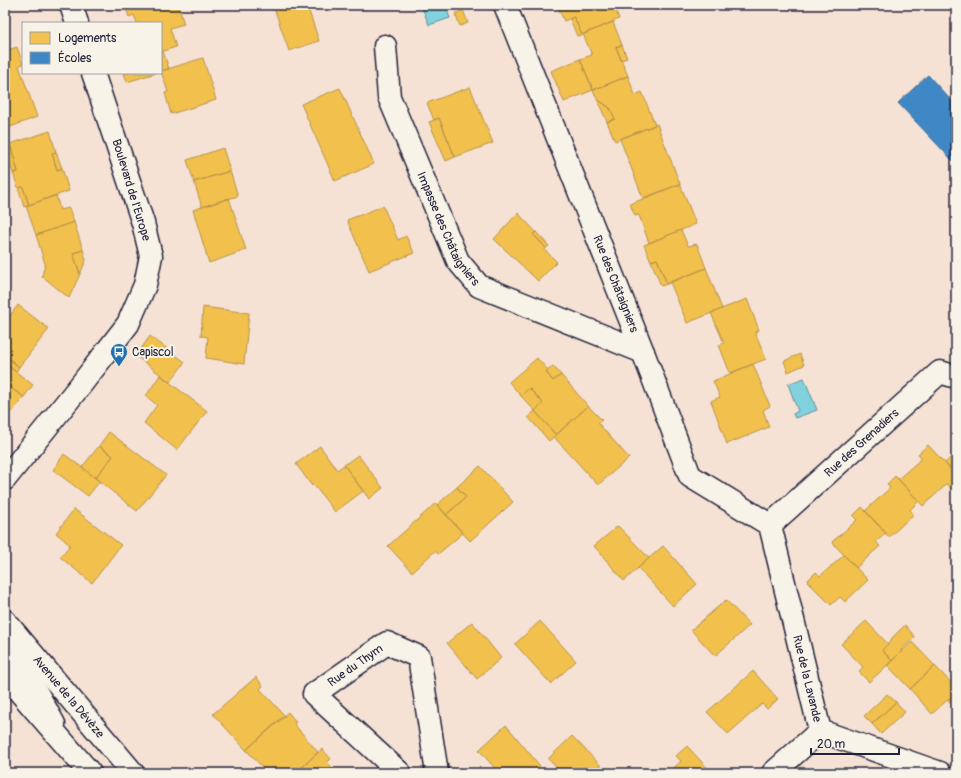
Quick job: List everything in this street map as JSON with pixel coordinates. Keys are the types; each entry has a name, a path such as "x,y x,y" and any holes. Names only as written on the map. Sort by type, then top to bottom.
{"street":[{"path":"71,5 77,22"},
{"name":"Rue des Châtaigniers","path":"505,5 643,352 690,476 770,526"},
{"name":"Impasse des Châtaigniers","path":"385,46 389,97 458,261 479,286 643,352"},
{"name":"Boulevard de l'Europe","path":"5,479 128,324 145,285 151,256 143,222 94,74"},
{"name":"Rue des Grenadiers","path":"770,526 940,372 956,377"},
{"name":"Rue de la Lavande","path":"770,526 820,730 940,773"},
{"path":"5,610 16,657 66,746"},
{"name":"Avenue de la Dévèze","path":"5,621 13,642 134,773"},
{"name":"Rue du Thym","path":"400,773 314,694 387,643 419,657 437,773"},
{"path":"5,675 90,773"},
{"path":"773,773 820,730"}],"water":[{"path":"421,5 445,5 450,18 429,25"},
{"path":"804,378 817,410 795,418 793,414 798,411 788,384"}],"building: Logements":[{"path":"125,5 178,5 184,24 170,28 176,47 162,52 162,22 137,22 134,15 129,17"},
{"path":"273,5 307,5 319,41 289,51"},
{"path":"557,5 614,5 619,19 582,35 574,17 564,21"},
{"path":"463,10 468,23 460,26 455,14"},
{"path":"574,17 582,35 577,36 570,19"},
{"path":"613,22 622,45 616,47 628,76 593,90 580,59 592,55 583,34"},
{"path":"622,45 627,58 621,60 616,47"},
{"path":"17,47 22,61 22,64 19,66 37,117 5,129 5,51"},
{"path":"162,52 169,69 162,71"},
{"path":"203,58 216,100 171,114 165,93 168,92 162,71"},
{"path":"580,59 593,90 564,102 551,71"},
{"path":"124,74 153,74 127,82"},
{"path":"628,76 635,95 642,92 655,125 615,141 607,122 615,119 610,108 597,99 593,90"},
{"path":"470,87 493,143 455,157 439,118 434,120 427,103"},
{"path":"340,88 374,164 335,181 301,104"},
{"path":"597,99 610,108 615,119 607,122"},
{"path":"439,118 455,157 446,161 429,122"},
{"path":"657,124 680,184 643,198 620,139"},
{"path":"50,131 56,152 52,153 57,170 62,168 69,191 29,205 23,187 18,188 13,173 18,172 10,144"},
{"path":"10,144 18,172 13,173 5,149 5,145"},
{"path":"223,148 230,171 194,182 187,160"},
{"path":"56,152 62,168 57,170 52,153"},
{"path":"230,171 238,196 202,207 194,182"},
{"path":"680,184 696,224 649,243 639,215 635,216 630,204"},
{"path":"23,187 29,205 24,207 18,188"},
{"path":"56,195 60,210 69,208 74,222 36,235 26,206"},
{"path":"229,198 246,250 209,263 193,210"},
{"path":"383,206 398,240 406,236 414,253 369,271 347,220"},
{"path":"518,213 536,232 533,234 546,248 545,250 557,262 538,281 494,239"},
{"path":"74,222 83,250 73,253 80,274 69,298 42,276 45,264 36,235"},
{"path":"681,230 688,246 697,244 706,268 667,284 657,259 651,261 644,245"},
{"path":"536,232 549,246 546,248 533,234"},
{"path":"83,250 86,260 80,274 73,253"},
{"path":"657,259 667,284 661,286 651,261"},
{"path":"706,268 722,309 687,323 670,282"},
{"path":"747,299 759,330 755,332 766,359 730,373 719,345 724,343 711,313"},
{"path":"18,305 49,329 19,367 5,355 5,322"},
{"path":"203,307 249,313 244,364 206,358 208,337 201,336"},
{"path":"150,336 185,362 170,382 136,356"},
{"path":"800,354 804,365 788,372 784,361"},
{"path":"5,355 19,367 16,372 5,363"},
{"path":"537,358 548,370 546,372 553,381 561,375 588,406 556,435 535,411 543,403 529,388 521,396 509,382"},
{"path":"6,364 33,385 24,397 5,384"},
{"path":"753,364 770,406 763,410 769,427 727,444 711,401 720,397 713,381"},
{"path":"553,366 561,375 553,381 546,372"},
{"path":"160,375 207,411 177,450 144,423 157,405 146,396"},
{"path":"5,384 24,397 12,412 5,407"},
{"path":"529,388 543,403 535,411 521,396"},
{"path":"588,406 602,420 598,423 629,458 598,485 554,437"},
{"path":"535,411 556,435 549,441 528,417"},
{"path":"109,432 166,475 137,511 95,478 113,456 99,446"},
{"path":"928,445 956,475 956,490 954,492 947,484 923,506 898,479 922,458 918,454"},
{"path":"99,446 113,456 95,478 82,467"},
{"path":"320,446 337,470 344,465 363,491 335,512 313,484 312,486 296,464"},
{"path":"956,453 956,475 945,463"},
{"path":"64,454 100,481 88,496 53,470"},
{"path":"358,455 383,488 369,499 344,465"},
{"path":"480,466 513,502 470,541 446,515 466,497 457,487"},
{"path":"895,476 919,501 910,510 914,514 889,537 865,511 890,488 887,484"},
{"path":"457,487 466,497 446,515 437,505"},
{"path":"436,503 463,533 438,554 435,551 412,572 388,546"},
{"path":"862,507 886,533 876,542 880,546 856,568 832,542 857,520 853,516"},
{"path":"74,509 121,545 92,583 60,557 70,545 56,533"},
{"path":"618,526 649,558 624,581 594,546"},
{"path":"663,546 697,584 673,606 638,568"},
{"path":"844,555 868,580 845,602 840,597 831,605 807,581 816,572 820,576"},
{"path":"726,600 750,625 715,656 691,630"},
{"path":"540,621 576,661 551,684 515,644"},
{"path":"866,621 888,644 882,650 892,661 869,682 859,672 863,667 841,644"},
{"path":"472,622 501,658 477,679 447,643"},
{"path":"905,625 915,637 892,661 882,650"},
{"path":"912,642 935,666 910,689 887,665"},
{"path":"935,666 956,688 956,692 932,714 910,689"},
{"path":"753,671 778,699 767,709 762,704 728,734 707,712"},
{"path":"256,677 263,686 260,689 285,716 246,750 213,714"},
{"path":"956,692 956,709 948,700"},
{"path":"887,694 896,702 872,724 864,716"},
{"path":"896,702 905,712 881,734 872,724"},
{"path":"288,712 296,722 294,724 318,752 296,773 268,773 246,750"},
{"path":"506,725 540,766 533,773 499,773 479,750"},
{"path":"572,736 604,769 599,773 562,773 548,759"},
{"path":"687,746 712,773 668,773 681,761 676,756"},
{"path":"322,749 331,759 327,762 337,773 296,773"}],"building: Écoles":[{"path":"928,75 956,106 956,159 953,161 898,103"}],"place":[{"name":"Capiscol","path":"119,367"}]}
